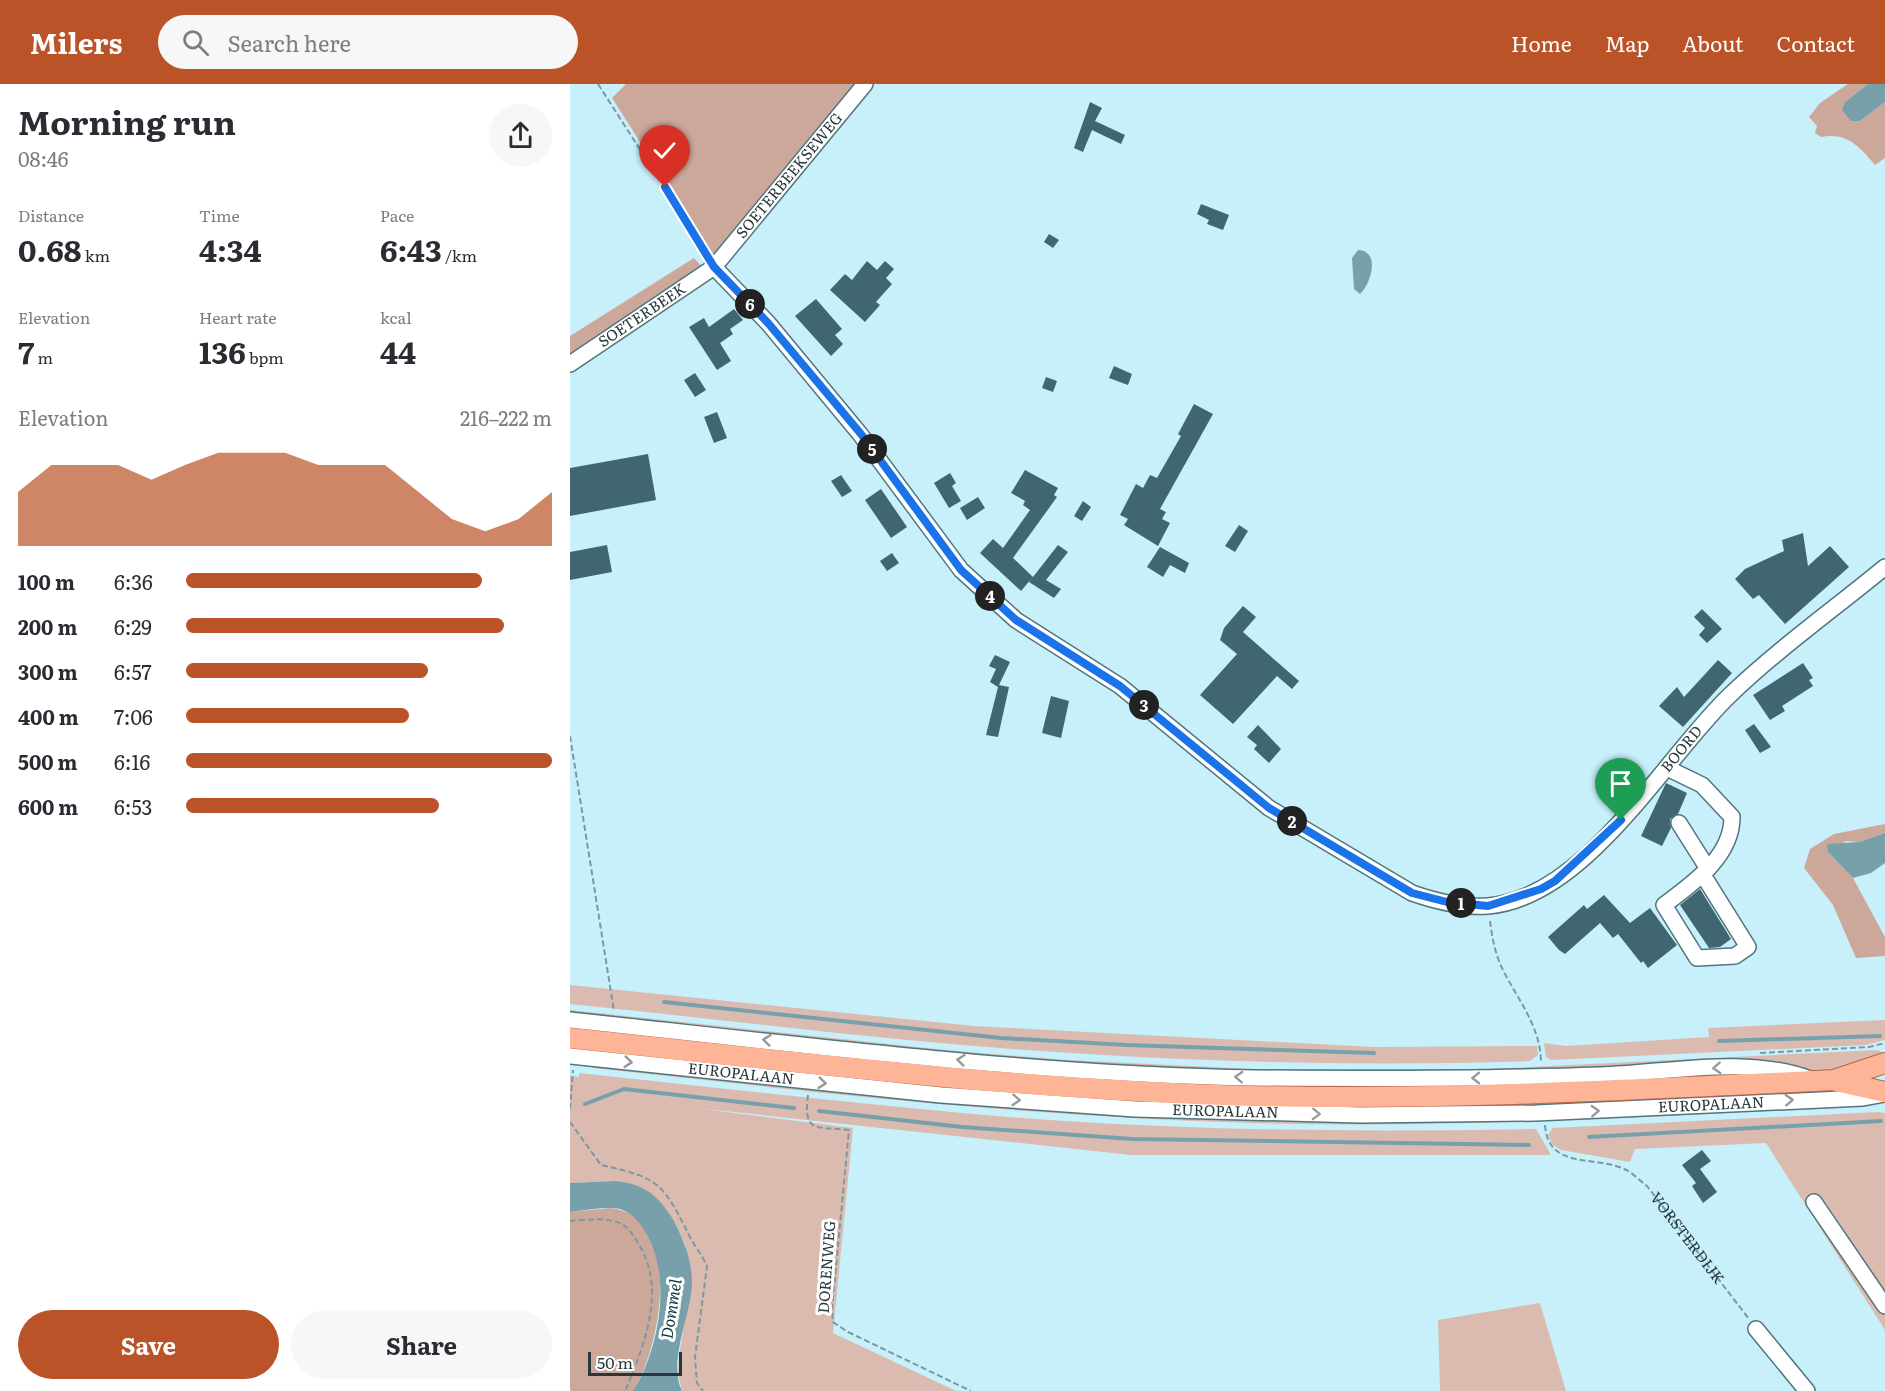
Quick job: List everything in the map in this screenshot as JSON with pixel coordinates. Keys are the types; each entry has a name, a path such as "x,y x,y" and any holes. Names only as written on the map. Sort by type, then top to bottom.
{"main road":[{"name":"EUROPALAAN","path":"570,1038 944,1077 1250,1095 1535,1095 1824,1081 1885,1092"},
{"name":"EUROPALAAN","path":"1824,1081 1882,1054"}],"street":[{"name":"SOETERBEEKSEWEG","path":"714,267 866,84"},
{"name":"SOETERBEEK","path":"570,364 714,267"},
{"name":"BOORD","path":"714,267 768,323 861,434 961,570 1016,620 1120,686 1269,808 1412,893 1447,902 1488,906 1541,889 1566,873 1621,820 1730,695 1885,567"},
{"path":"1667,768 1702,785 1732,817 1732,834 1705,872 1664,905 1697,958 1735,956 1748,947 1705,872 1679,823"},
{"name":"EUROPALAAN","path":"570,1020 617,1018 1025,1067 1252,1078 1450,1078 1603,1075 1755,1066 1788,1071 1824,1081"},
{"name":"EUROPALAAN","path":"571,1063 941,1095 1135,1109 1360,1115 1576,1112 1863,1098 1885,1092"},
{"path":"1814,1202 1885,1306"},
{"path":"1756,1329 1807,1391"}],"path":[{"path":"598,84 714,267"},
{"path":"570,736 617,1018"},
{"path":"1488,906 1495,949 1502,968 1536,1032 1541,1064 1531,1064"},
{"path":"603,1011 617,1018"},
{"path":"1882,1054 1885,1043"},
{"path":"570,1109 571,1063"},
{"name":"DORENWEG","path":"808,1094 806,1117 808,1122 814,1126 849,1130 832,1309 833,1322 848,1332 971,1391"},
{"path":"570,1122 601,1165 638,1173 670,1197 691,1239 701,1252 707,1266 695,1357 697,1383 703,1391"},
{"name":"VORSTERDIJK","path":"1545,1125 1546,1140 1551,1148 1564,1155 1627,1170 1647,1186 1756,1329"},
{"path":"570,1221 609,1221 625,1226 650,1264 654,1286 650,1314 636,1364 625,1391"}],"shaded area":[{"path":"626,84 863,84 714,258 612,98"},
{"path":"1848,84 1868,84 1845,102 1860,121 1885,102 1885,158 1875,165 1852,142 1838,137 1821,137 1815,133 1817,126 1809,117 1820,103"},
{"path":"694,258 704,269 570,355 570,336"},
{"path":"1885,824 1885,833 1859,842 1846,841 1828,852 1853,878 1885,937 1885,956 1856,958 1833,905 1804,868 1810,849 1834,834"},
{"path":"570,985 974,1026 1374,1047 1537,1046 1538,1055 1530,1061 1300,1063 1008,1049 883,1038 570,1004"},
{"path":"570,1010 946,1050 1068,1060 1253,1069 1490,1069 1877,1050 1885,1053 1885,1058 1828,1073 1768,1064 1359,1076 1068,1065 570,1016"},
{"path":"1885,1020 1885,1040 1866,1045 1552,1060 1546,1057 1544,1043 1566,1046 1709,1037 1708,1028"},
{"path":"594,1061 1164,1113 1793,1105 1787,1110 1520,1122 1319,1124 1169,1120 1004,1109 757,1086 593,1068"},
{"path":"579,1073 882,1105 1064,1121 1300,1130 1536,1129 1550,1155 1131,1155 696,1108 853,1128 833,1333 956,1391 682,1391 678,1374 679,1355 692,1281 685,1244 666,1208 615,1181 570,1183 570,1076 579,1077"},
{"path":"1885,1113 1885,1330 1766,1143 1635,1149 1630,1162 1561,1150 1552,1144 1548,1135 1553,1128"},
{"path":"610,1208 634,1216 649,1234 658,1258 660,1286 658,1316 652,1345 633,1391 570,1391 570,1212"},
{"path":"1540,1303 1566,1391 1440,1391 1438,1320"}],"water":[{"path":"1868,84 1885,84 1885,102 1860,121 1851,121 1842,110 1845,102"},
{"path":"1358,250 1370,256 1372,262 1368,283 1360,294 1354,289 1352,258"},
{"path":"1885,833 1885,863 1871,873 1853,878 1828,852 1827,844 1859,842"},
{"name":"Dommel","path":"615,1181 633,1184 654,1196 671,1216 686,1248 692,1282 677,1366 682,1391 633,1391 650,1354 660,1311 658,1267 653,1248 642,1227 631,1215 620,1209 602,1208 570,1212 570,1183"}],"building":[{"path":"1090,102 1102,108 1095,121 1125,135 1121,144 1092,130 1083,152 1074,148"},
{"path":"1201,204 1229,215 1223,230 1207,224 1209,220 1197,214"},
{"path":"1049,234 1059,240 1053,248 1044,242"},
{"path":"867,261 877,270 885,261 894,269 886,278 892,284 876,302 880,305 865,322 830,290 845,274 852,280"},
{"path":"816,299 842,329 835,335 843,344 831,356 795,316"},
{"path":"734,309 743,320 730,329 733,334 720,343 731,361 717,370 689,327 704,318 709,327"},
{"path":"1114,366 1132,374 1128,385 1109,378"},
{"path":"695,373 706,390 695,397 684,380"},
{"path":"1046,377 1057,381 1053,392 1042,388"},
{"path":"1194,404 1213,414 1160,509 1166,512 1162,519 1170,523 1158,546 1124,525 1128,519 1120,515 1136,484 1143,488 1150,475 1157,478 1181,436 1178,434"},
{"path":"717,412 727,438 714,443 704,417"},
{"path":"648,454 656,500 570,516 570,468"},
{"path":"1025,470 1058,488 1054,495 1057,497 1013,558 1033,577 1058,545 1068,552 1046,580 1061,589 1054,598 1029,582 1032,578 1021,591 980,553 993,539 1003,548 1030,510 1023,505 1025,501 1011,493"},
{"path":"950,473 956,483 952,486 961,501 949,508 934,483"},
{"path":"841,475 852,491 842,497 831,481"},
{"path":"881,489 907,527 891,538 865,500"},
{"path":"978,497 985,508 967,520 960,508"},
{"path":"1083,501 1091,507 1082,521 1074,516"},
{"path":"1239,525 1248,531 1235,552 1225,546"},
{"path":"1803,533 1808,566 1830,546 1849,567 1785,624 1759,595 1753,599 1735,579 1745,569 1784,551 1782,540"},
{"path":"607,545 612,572 570,580 570,552"},
{"path":"1160,547 1189,563 1185,573 1170,565 1163,577 1147,567"},
{"path":"892,553 899,563 887,571 880,561"},
{"path":"1243,606 1256,617 1243,632 1299,681 1292,689 1277,676 1233,724 1200,695 1237,654 1220,640 1224,628"},
{"path":"1702,609 1722,629 1707,643 1699,635 1705,628 1694,617"},
{"path":"995,655 1010,662 999,685 1009,687 998,737 986,735 998,687 990,682 996,669 989,666"},
{"path":"1718,660 1732,673 1683,727 1659,706 1677,687 1684,697"},
{"path":"1803,663 1813,678 1809,680 1813,686 1782,706 1785,711 1770,720 1753,695"},
{"path":"1051,696 1069,701 1061,738 1042,733"},
{"path":"1754,724 1771,747 1760,753 1745,730"},
{"path":"1258,725 1281,749 1269,763 1254,749 1257,745 1247,737"},
{"path":"1666,783 1687,793 1678,814 1670,819 1671,828 1662,846 1641,836"},
{"path":"1700,889 1731,939 1720,947 1709,948 1680,905"},
{"path":"1604,895 1630,923 1650,908 1677,945 1648,968 1643,961 1641,963 1618,934 1613,938 1600,923 1565,954 1559,950 1548,937 1584,905 1587,909"},
{"path":"1702,1150 1711,1161 1700,1169 1717,1192 1703,1203 1692,1186 1696,1183 1682,1165"}],"waterway":[{"path":"664,1002 1001,1038 1127,1045 1374,1053"},
{"path":"1719,1041 1880,1036"},
{"path":"585,1104 624,1089 794,1108"},
{"path":"819,1111 962,1127 1132,1139 1529,1145"},
{"path":"1589,1137 1881,1121"}],"route":[{"path":"665,187 714,267 768,323 861,434 961,570 1016,620 1120,686 1269,808 1412,893 1447,902 1488,906 1541,889 1555,881 1621,820"}]}
